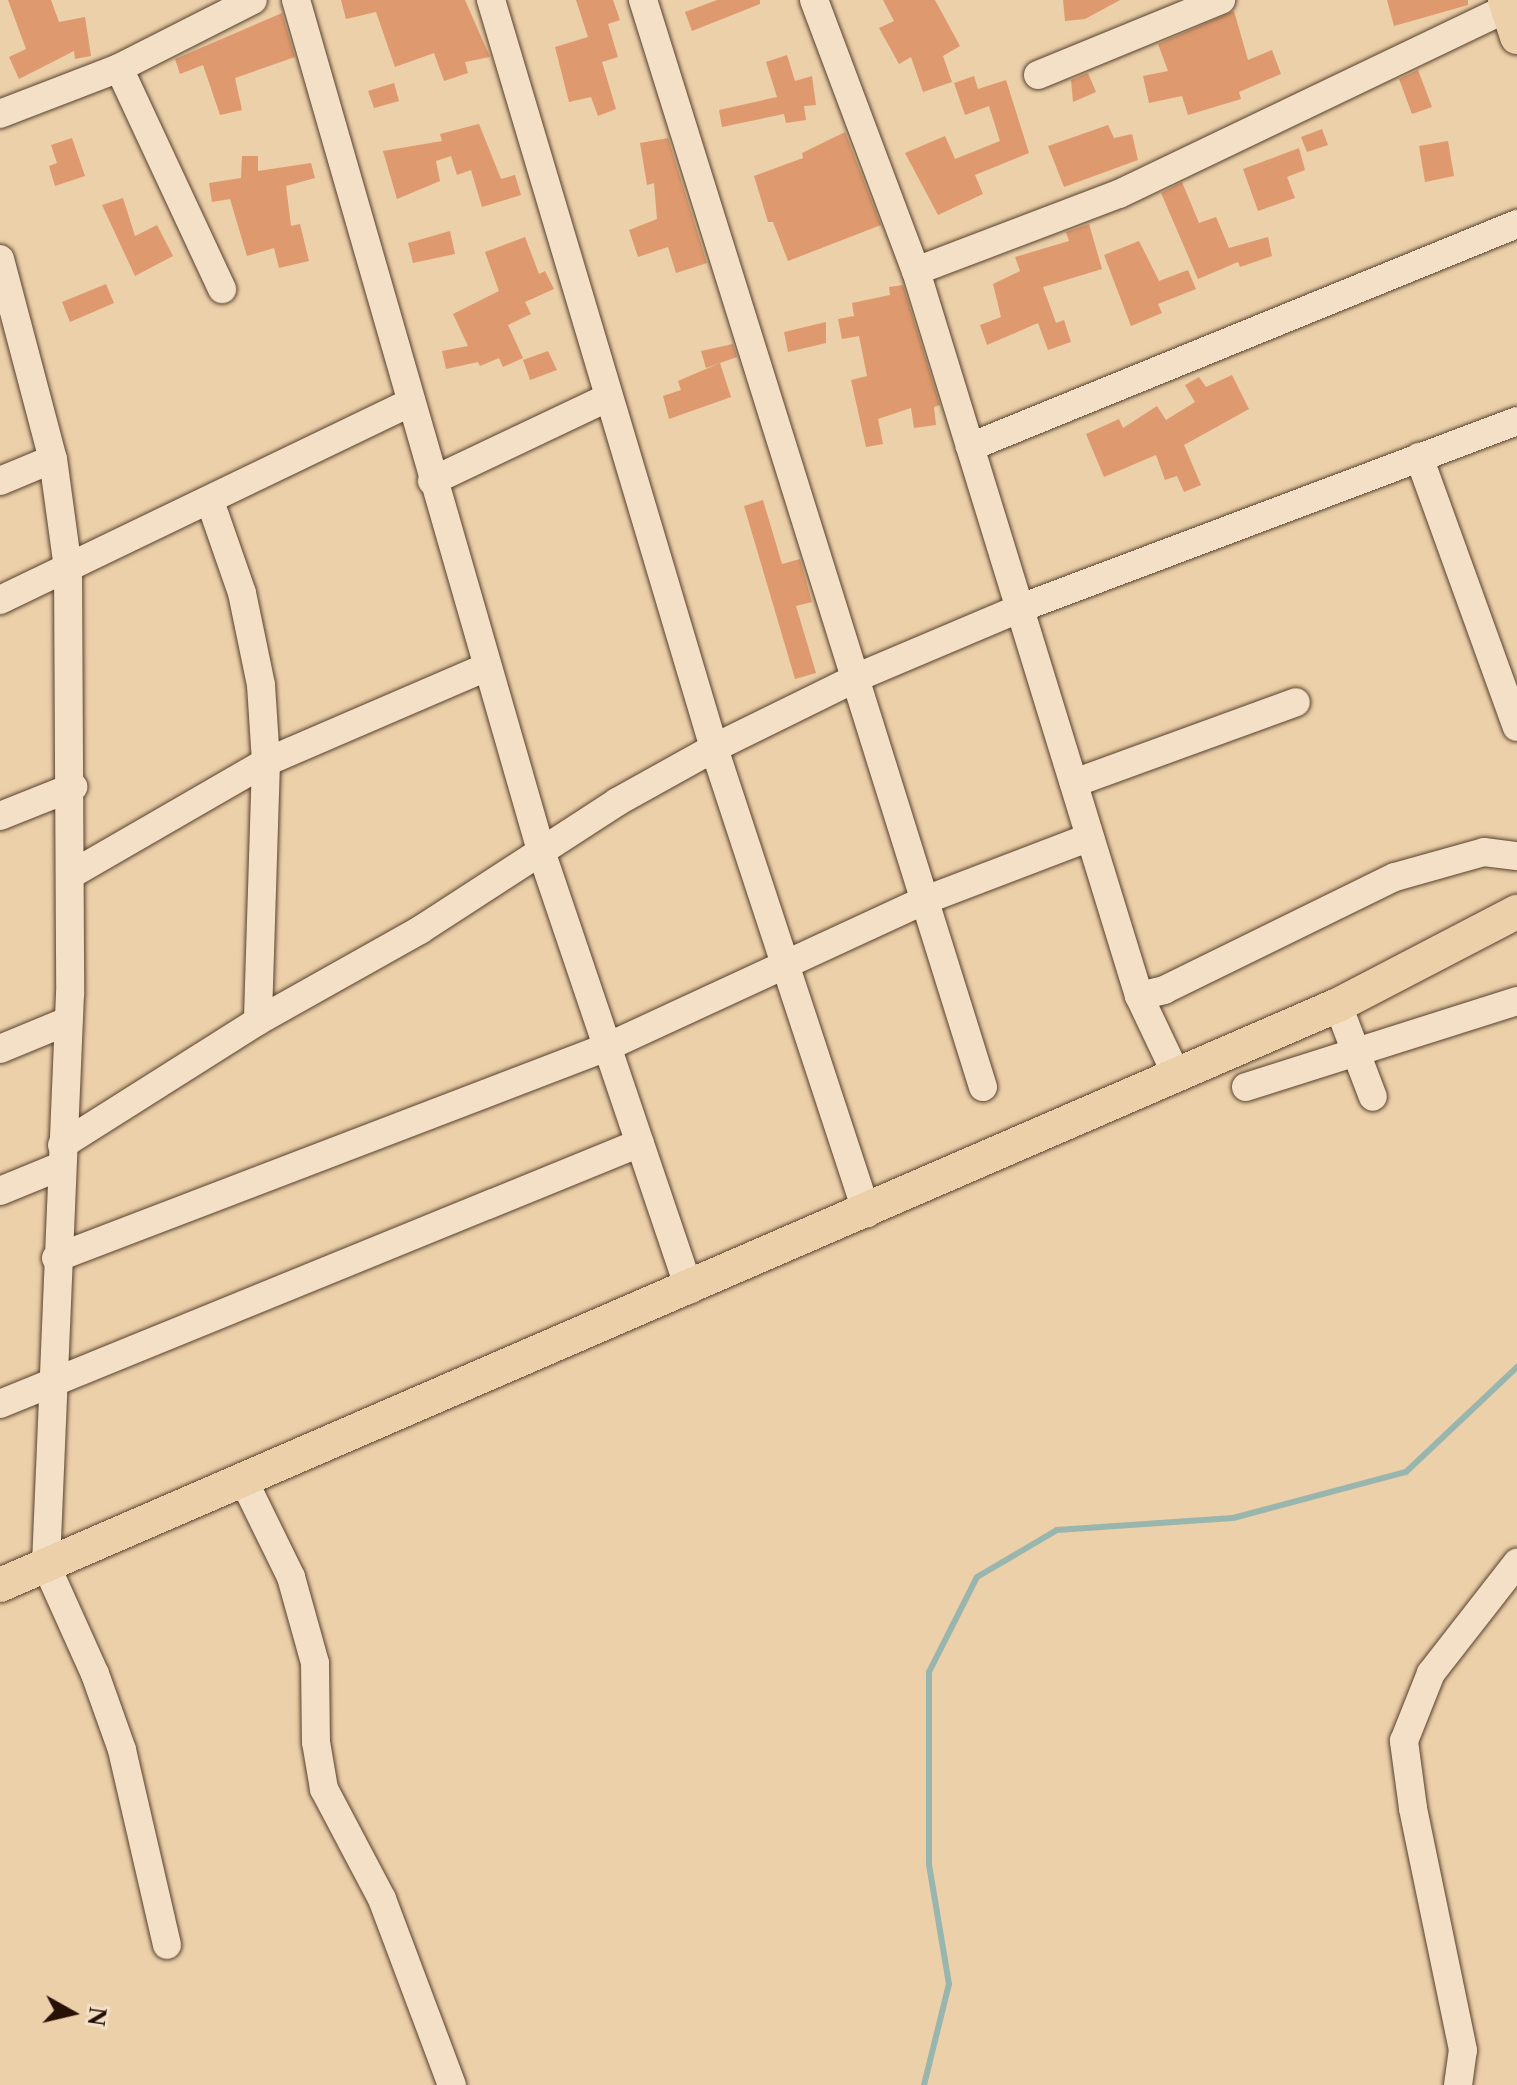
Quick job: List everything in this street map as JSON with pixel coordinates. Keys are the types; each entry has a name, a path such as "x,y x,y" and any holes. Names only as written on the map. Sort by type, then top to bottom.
{"main road":[{"path":"0,1585 867,1214 1176,1074 1338,1005 1517,912"}],"street":[{"path":"0,114 119,68 253,0"},
{"path":"296,0 432,481 542,854 690,1290"},
{"path":"491,0 607,398 714,748 867,1214"},
{"path":"643,0 928,899 983,1087"},
{"path":"814,0 916,271 1139,996 1176,1074"},
{"path":"1038,75 1221,0"},
{"path":"916,271 1119,194 1510,15"},
{"path":"119,68 222,289"},
{"path":"970,447 1517,224"},
{"path":"0,259 53,459 68,569 72,874 46,1565 95,1674 122,1750 167,1945"},
{"path":"432,481 607,398"},
{"path":"0,600 410,403"},
{"path":"0,1191 61,1155 258,1021 542,854 617,802 714,748 858,677 1018,609 1517,421"},
{"path":"1419,457 1517,727"},
{"path":"0,481 53,459"},
{"path":"210,501 242,593 261,685 266,762 258,1021"},
{"path":"72,874 266,762 487,667"},
{"path":"1074,783 1296,702"},
{"path":"0,816 73,787"},
{"path":"56,1258 607,1047 785,968 928,899 1090,837"},
{"path":"1139,996 1174,985 1395,877 1484,852 1517,856"},
{"path":"1246,1087 1358,1054 1517,1001"},
{"path":"1338,1005 1373,1097"},
{"path":"0,1049 68,1021"},
{"path":"0,1404 640,1143"},
{"path":"244,1481 291,1577 315,1663 316,1742 324,1789 382,1899 452,2085"},
{"path":"1458,2085 1463,2050 1413,1808 1404,1741 1431,1673 1517,1563"}],"building":[{"path":"8,0 51,0 59,22 85,17 91,56 75,59 74,51 19,79 9,57 26,49"},
{"path":"341,0 465,0 490,57 465,62 468,73 444,81 434,53 395,67 376,12 346,19"},
{"path":"576,0 613,0 620,20 608,24 618,57 602,62 616,109 598,116 591,97 569,102 555,47 588,37"},
{"path":"717,0 760,0 760,4 692,31 685,12"},
{"path":"883,0 935,0 960,46 943,56 952,82 923,92 911,57 899,64 879,28 894,21"},
{"path":"1063,0 1120,0 1085,19 1065,21"},
{"path":"1387,0 1468,0 1468,5 1394,26"},
{"path":"1234,11 1248,60 1272,50 1281,74 1239,92 1241,99 1188,115 1182,96 1149,103 1143,76 1168,71 1158,44"},
{"path":"282,13 295,57 235,78 242,110 220,115 203,65 180,74 175,59"},
{"path":"787,55 795,81 812,76 816,105 804,106 806,120 786,123 784,114 722,127 719,110 777,97 766,62"},
{"path":"1418,70 1432,107 1412,114 1399,79"},
{"path":"1088,73 1096,92 1073,102 1071,80"},
{"path":"974,76 978,89 1006,80 1029,153 975,175 983,194 938,215 905,153 945,136 955,159 1000,141 989,106 965,115 954,83"},
{"path":"394,83 399,101 374,108 368,91"},
{"path":"479,124 501,179 515,175 521,195 482,207 471,170 457,175 451,156 436,161 440,181 397,199 383,151 442,141 440,134"},
{"path":"1108,125 1114,138 1132,134 1138,160 1064,187 1048,146"},
{"path":"1322,129 1328,145 1307,152 1301,137"},
{"path":"845,132 881,225 788,261 773,222 768,222 754,176 803,158 802,153"},
{"path":"72,138 85,176 55,186 49,166 57,163 51,145"},
{"path":"668,138 707,263 676,273 668,247 638,257 629,230 657,219 654,183 647,185 640,143"},
{"path":"1448,141 1454,176 1425,182 1419,146"},
{"path":"1299,148 1305,170 1287,177 1295,198 1258,211 1243,169"},
{"path":"242,156 258,156 258,171 311,163 315,178 286,186 291,226 300,224 309,261 279,268 274,248 247,256 230,199 212,202 209,183 241,178"},
{"path":"1182,182 1199,223 1216,217 1229,248 1268,237 1272,256 1240,267 1238,262 1198,279 1161,193"},
{"path":"123,198 135,236 157,225 173,256 135,276 102,205"},
{"path":"1089,224 1102,269 1043,287 1056,323 1064,320 1071,342 1048,350 1038,323 987,345 980,325 1001,317 993,284 1020,271 1015,257 1069,241 1066,232"},
{"path":"450,231 455,254 413,263 408,243"},
{"path":"525,237 539,274 545,271 554,289 525,302 531,314 508,325 523,358 503,367 499,358 480,366 478,362 446,369 442,351 468,346 453,314 499,291 485,252"},
{"path":"1139,241 1159,281 1188,270 1196,289 1158,304 1162,313 1131,326 1104,255"},
{"path":"106,284 114,303 70,322 62,302"},
{"path":"903,285 940,405 934,407 936,425 914,428 911,408 878,419 883,444 866,447 851,380 867,376 859,336 842,339 838,319 854,316 852,303 890,295 889,287"},
{"path":"826,322 826,343 788,352 784,332"},
{"path":"733,344 737,357 706,368 701,351"},
{"path":"548,351 557,370 530,380 523,360"},
{"path":"720,363 731,397 669,419 663,396 681,390 678,381"},
{"path":"1232,375 1249,409 1184,445 1201,485 1184,492 1177,476 1165,480 1156,455 1104,477 1086,434 1119,419 1123,428 1157,406 1166,420 1195,402 1185,385 1199,377 1206,387"},
{"path":"763,500 782,564 800,559 812,602 796,606 816,673 795,679 744,506"}],"waterway":[{"path":"924,2085 949,1984 929,1864 929,1672 977,1577 1057,1530 1233,1518 1406,1472 1517,1367"}]}
